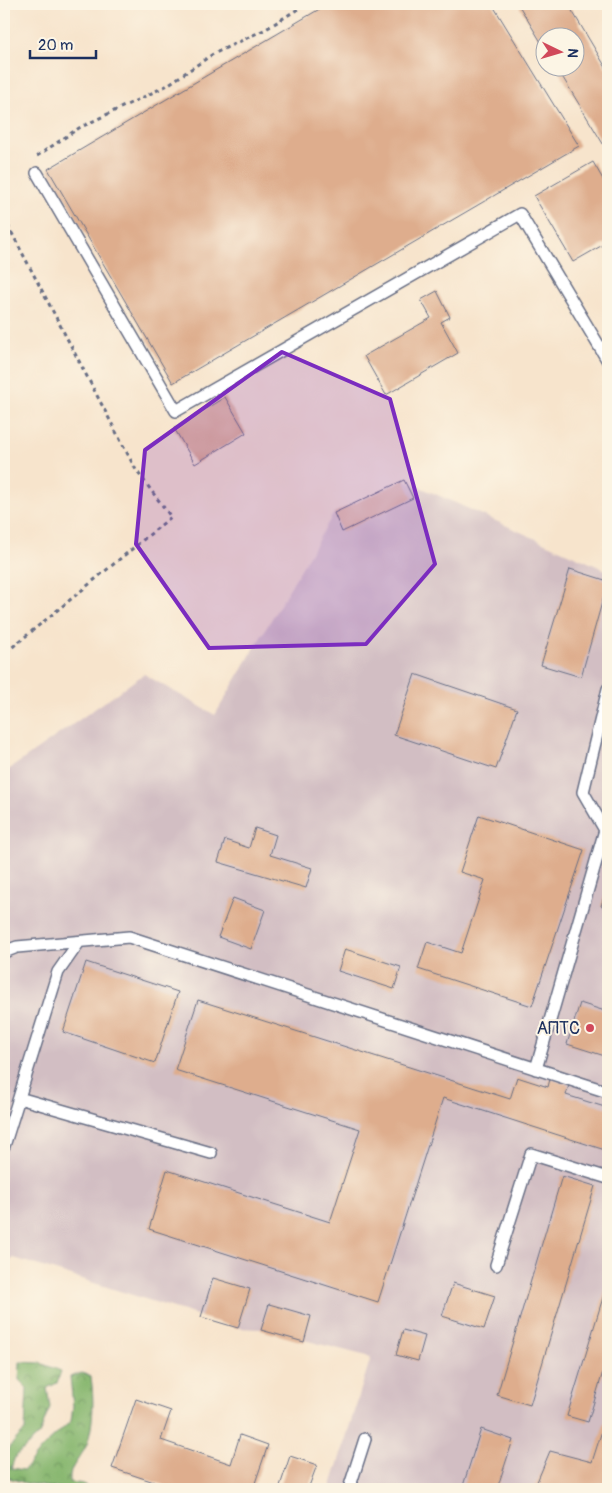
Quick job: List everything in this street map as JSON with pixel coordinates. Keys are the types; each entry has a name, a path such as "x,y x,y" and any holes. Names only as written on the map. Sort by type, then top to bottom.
{"lane":[{"path":"36,173 176,411 520,214 608,361"},
{"path":"536,1069 605,830 583,792 608,689"},
{"path":"4,952 17,947 130,937 608,1092"},
{"path":"4,1146 58,972 79,942"},
{"path":"19,1098 211,1154"},
{"path":"496,1265 531,1154 608,1178"},
{"path":"349,1489 365,1439"}],"path":[{"path":"36,173 35,158 80,128 166,86 213,54 266,29 306,4"},
{"path":"4,218 136,470 171,517 4,654"}],"highlighted area":[{"path":"282,352 390,399 435,564 366,644 209,648 136,544 145,450"}],"shaded area":[{"path":"404,480 608,571 608,1437 594,1484 543,1470 536,1489 330,1489 371,1357 261,1329 238,1328 14,1258 4,1265 4,773 144,674 215,715 334,513"}],"green space":[{"path":"20,1362 40,1363 61,1371 57,1383 47,1388 50,1407 39,1435 15,1457 11,1468 24,1470 42,1448 71,1421 73,1406 70,1377 82,1373 91,1377 93,1394 92,1420 87,1444 71,1471 70,1482 84,1484 88,1489 45,1487 24,1483 4,1476 8,1450 25,1431 27,1388 19,1380"}],"building":[{"path":"328,4 492,4 534,73 534,78 537,78 579,146 173,383 48,169"},
{"path":"518,4 568,4 582,28 534,28 534,30"},
{"path":"584,31 608,71 608,152 563,78 584,78"},
{"path":"593,162 608,188 608,242 573,262 534,196"},
{"path":"437,291 450,317 441,322 458,353 386,395 364,356 431,318 421,300"},
{"path":"225,397 246,433 195,464 174,428"},
{"path":"404,480 413,498 342,532 334,513"},
{"path":"570,569 608,581 581,677 541,665"},
{"path":"415,674 517,709 496,769 394,735"},
{"path":"479,815 584,850 532,1006 418,969 427,942 461,953 485,880 460,872"},
{"path":"255,828 276,835 270,855 312,868 306,888 218,862 225,840 249,848"},
{"path":"608,885 608,909 601,906"},
{"path":"233,898 265,910 251,949 218,937"},
{"path":"345,949 401,967 394,989 338,971"},
{"path":"86,962 178,992 155,1063 63,1032"},
{"path":"198,1000 510,1099 517,1077 548,1087 550,1079 569,1085 566,1095 608,1108 608,1151 443,1098 378,1302 149,1229 167,1170 330,1222 360,1129 175,1070"},
{"name":"АПТС","path":"580,1003 608,1012 608,1057 567,1044"},
{"path":"562,1176 595,1186 530,1405 497,1395"},
{"path":"213,1278 250,1289 238,1328 201,1317"},
{"path":"608,1281 608,1355 588,1422 567,1416"},
{"path":"453,1283 495,1296 484,1329 442,1316"},
{"path":"269,1304 311,1316 304,1342 261,1330"},
{"path":"403,1330 425,1336 418,1361 396,1355"},
{"path":"136,1399 171,1411 161,1440 231,1464 240,1435 268,1445 253,1489 175,1489 112,1468"},
{"path":"608,1412 608,1480 605,1489 534,1489 550,1451 592,1462"},
{"path":"481,1429 513,1440 497,1489 462,1489"},
{"path":"290,1456 317,1465 308,1489 279,1489"}],"place":[{"name":"АПТС","path":"590,1028"}]}
